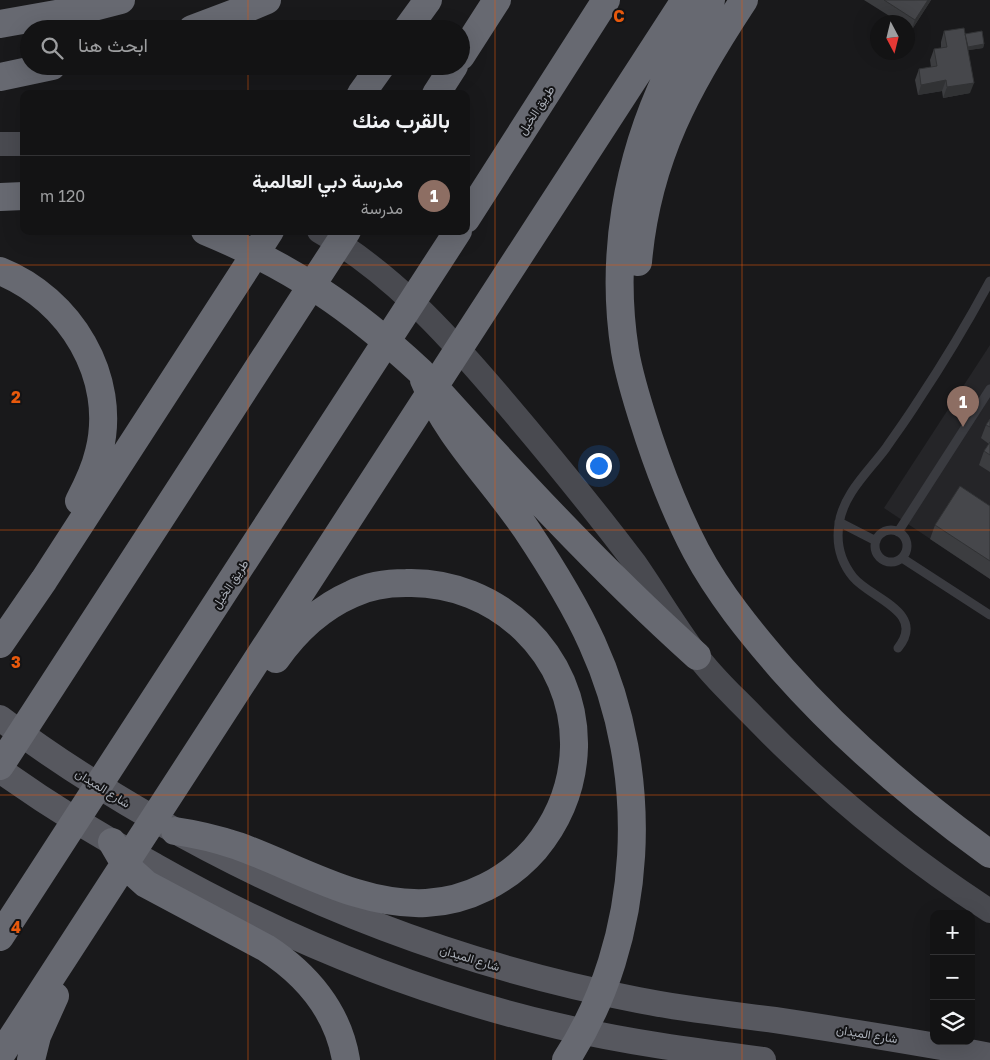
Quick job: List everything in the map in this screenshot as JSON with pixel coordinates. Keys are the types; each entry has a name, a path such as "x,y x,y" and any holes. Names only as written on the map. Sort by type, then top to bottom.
{"highway":[{"path":"22,20 121,0"},
{"path":"216,20 266,0"},
{"path":"414,20 428,0"},
{"path":"470,42 498,0"},
{"name":"طريق الخيل","path":"470,213 606,0"},
{"path":"0,1056 685,0"},
{"path":"711,0 686,39 667,75 636,160 624,220 620,255 621,320 632,381 650,440 678,516 696,552 750,632 800,689 862,752 929,809 990,854"},
{"path":"650,440 638,344 636,309 636,274 646,204 655,170 681,104 744,0"},
{"path":"0,24 20,20"},
{"path":"0,58 20,55"},
{"path":"0,77 20,73"},
{"path":"364,90 375,75"},
{"path":"439,90 448,75"},
{"path":"0,197 20,196"},
{"path":"214,235 270,260 326,294 364,322 421,372 551,513 622,586 697,656"},
{"path":"0,644 44,580 267,235"},
{"path":"0,768 344,235"},
{"name":"طريق الخيل","path":"0,937 455,235"},
{"path":"0,271 31,287 49,300 64,316 88,352 101,390 103,411 99,452 85,490 57,540 44,580"},
{"path":"421,372 435,405 450,429 525,528 557,579 592,643 606,677 617,712 625,748 630,784 632,821 631,858 621,926 600,993 586,1024 566,1060"},
{"path":"175,831 327,883 385,900 429,903 451,900 492,884 511,872 528,857 550,828 563,802 572,766 574,737 570,708 558,674 547,655 534,637 501,609 461,590 440,585 403,583 374,587 353,593 334,604 300,630 285,646 219,744 201,763 180,778"},
{"path":"112,842 122,860 135,876 146,884 184,894 285,960 302,975 317,993 329,1012 346,1060"},
{"path":"31,1060 37,1036 54,998 90,936 109,888"}],"main road":[{"path":"0,144 20,144"},
{"path":"325,235 360,259 394,286 427,315 463,354 578,489 635,565 697,656 782,746 874,828 923,866 990,911"},
{"name":"شارع الميدان","path":"0,718 59,761 175,831"},
{"path":"0,768 72,818 112,842"},
{"name":"شارع الميدان","path":"217,846 271,882 330,908 390,931 513,971 603,993 659,1003 872,1034 990,1056"},
{"path":"184,894 384,974 442,994 558,1026 615,1038 763,1060"}],"lane":[{"path":"898,648 905,636 905,621 896,609 861,585 846,568 839,546 839,522 846,502 919,401 990,281"},
{"path":"898,532 990,389"},
{"path":"839,522 876,541"},
{"path":"885,532 898,532 906,542 906,550 902,558 889,562 881,558 876,550 876,541 885,532"},
{"path":"902,558 990,615"}],"shaded area":[{"path":"990,345 990,579 884,508"}],"building":[{"path":"884,0 928,0 915,20 915,15 907,15"},
{"path":"964,28 974,83 947,87 946,80 921,85 919,69 937,66 934,49 947,47 944,31"},
{"path":"982,31 984,44 968,47 965,34"},
{"path":"990,419 990,427 986,425"},
{"path":"990,442 990,455 984,451"},
{"path":"960,486 990,506 990,561 935,525"}],"place":[{"name":"مدرسة دبي العالمية","path":"963,427"}]}
